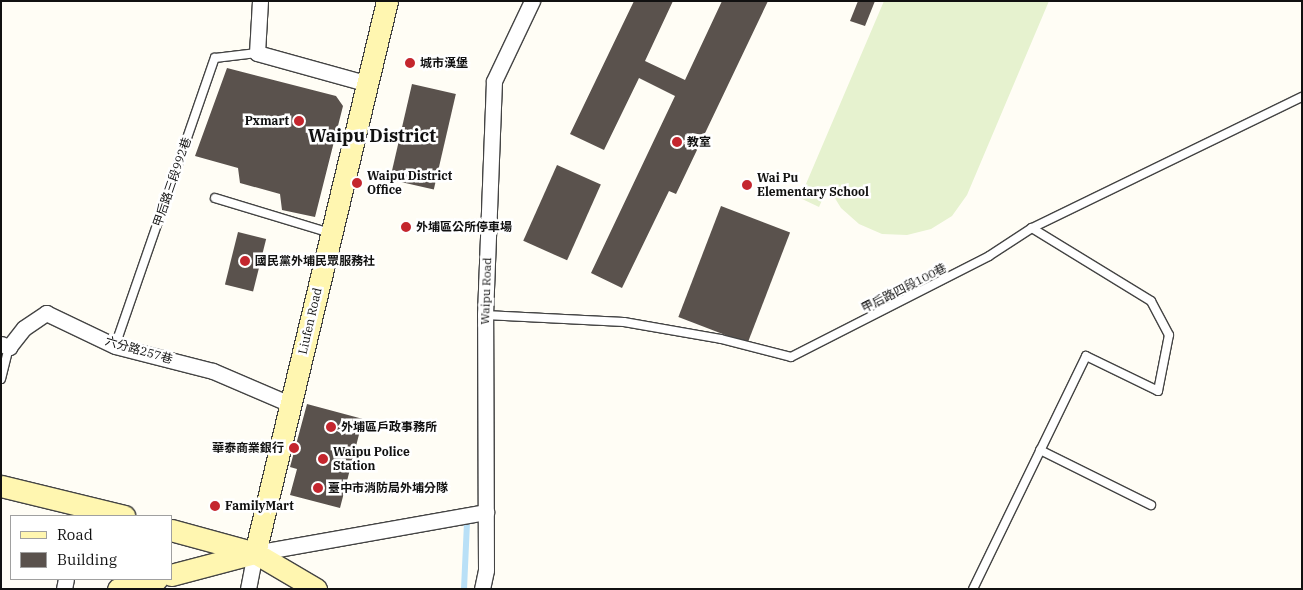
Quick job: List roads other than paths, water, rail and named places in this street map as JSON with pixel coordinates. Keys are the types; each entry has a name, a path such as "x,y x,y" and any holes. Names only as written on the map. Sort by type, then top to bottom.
{"street":[{"path":"257,53 260,1"},
{"name":"Liufen Road","path":"255,553 330,233 369,84 387,1"},
{"name":"Waipu Road","path":"482,589 486,570 484,315 494,81 532,1"},
{"name":"甲后路三段992巷","path":"257,53 369,84"},
{"name":"六分路257巷","path":"5,346 24,328 46,313 115,346 214,370 290,404"},
{"path":"1,486 80,510 117,515"},
{"path":"172,575 255,553 486,512"},
{"path":"172,530 255,553 316,589"},
{"path":"248,589 255,553"},
{"path":"118,589 152,580"}],"lane":[{"name":"甲后路三段992巷","path":"115,346 215,58 257,53"},
{"name":"甲后路四段100巷","path":"484,315 624,322 721,339 791,357 989,256 1032,228 1302,97"},
{"path":"215,198 330,233"},
{"path":"973,589 1086,356 1158,390 1170,335 1151,301 1032,228"},
{"path":"1,379 5,346"},
{"path":"1040,450 1151,505"}],"waterway":[{"path":"464,589 467,523"}],"place":[{"name":"城市漢堡","path":"410,63"},
{"name":"Pxmart","path":"299,121"},
{"name":"教室","path":"677,142"},
{"name":"Waipu District Office","path":"357,183"},
{"name":"Wai Pu Elementary School","path":"747,185"},
{"name":"外埔區公所停車場","path":"406,227"},
{"name":"國民黨外埔民眾服務社","path":"245,261"},
{"name":"外埔區戶政事務所","path":"331,427"},
{"name":"華泰商業銀行","path":"294,448"},
{"name":"Waipu Police Station","path":"323,459"},
{"name":"臺中市消防局外埔分隊","path":"318,488"},
{"name":"FamilyMart","path":"215,506"}],"district":[{"name":"Waipu District","path":"372,136"}]}
